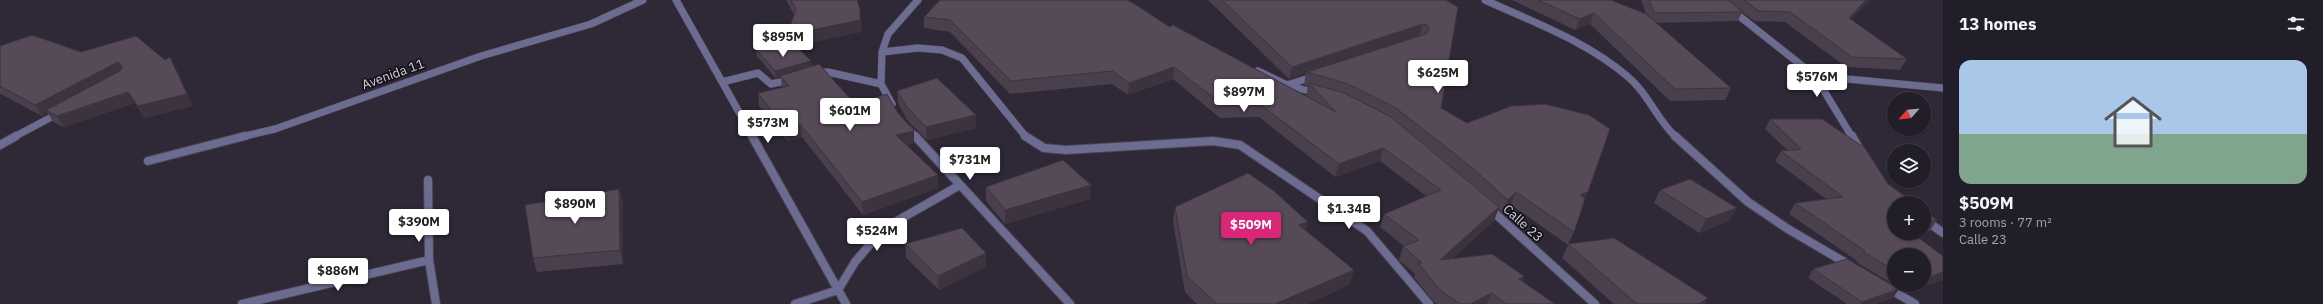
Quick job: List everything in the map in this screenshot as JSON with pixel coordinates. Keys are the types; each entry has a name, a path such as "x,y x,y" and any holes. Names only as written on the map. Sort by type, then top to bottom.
{"street":[{"name":"Avenida 11","path":"148,161 275,129 481,56 591,24 644,0"},
{"path":"676,0 846,304"},
{"path":"918,0 888,34 882,52 880,84 898,114 960,185 1070,304"},
{"path":"1485,0 1586,47 1628,76 1646,98 1669,132 1748,202 1788,229 1857,269"},
{"path":"1719,0 1815,76 1864,156"},
{"path":"882,52 918,48 942,50 962,58 1027,139 1044,148 1066,150 1213,141 1240,145 1266,160 1367,231 1429,304"},
{"path":"1253,68 1287,85 1322,95"},
{"path":"810,73 828,72 880,84"},
{"path":"722,82 758,73 771,84 778,84 797,78"},
{"path":"1287,85 1324,73"},
{"path":"1815,76 1943,88"},
{"path":"0,145 69,108"},
{"path":"428,180 430,260 436,304"},
{"path":"795,304 838,290 855,262 883,229 960,185"},
{"name":"Calle 23","path":"1485,204 1595,304"},
{"path":"1931,224 1943,233"},
{"path":"242,304 430,260"},
{"path":"1882,285 1915,304"}],"building":[{"path":"791,0 857,0 860,9 860,20 787,35 796,9"},
{"path":"940,0 1127,0 1170,27 1173,25 1336,112 1309,83 1344,93 1391,117 1499,207 1440,260 1492,254 1524,276 1519,279 1555,304 1506,304 1492,293 1470,304 1460,304 1439,289 1418,263 1422,263 1403,246 1419,240 1384,214 1441,190 1383,148 1339,164 1261,105 1223,105 1174,67 1129,83 1113,71 1011,81 950,20 924,17"},
{"path":"1222,0 1446,0 1458,7 1441,108 1467,123 1511,106 1545,104 1589,115 1610,129 1588,192 1580,195 1585,199 1574,232 1516,192 1508,200 1470,166 1396,108 1348,84 1307,72 1426,34 1429,30 1427,25 1423,24 1292,67"},
{"path":"1538,0 1611,0 1646,14 1731,88 1675,89 1594,13 1580,19"},
{"path":"1649,0 1728,0 1743,12 1654,13"},
{"path":"1744,0 1866,0 1849,18 1907,59 1852,57 1790,12 1759,11"},
{"path":"32,35 81,52 136,36 165,60 170,57 187,94 138,106 128,92 57,116 46,110 120,71 123,67 118,62 35,105 0,86 0,46"},
{"path":"798,48 811,61 775,71 756,49"},
{"path":"819,64 855,104 887,94 898,113 914,131 896,135 938,175 862,202 800,124 785,128 758,93 789,86 780,76"},
{"path":"937,78 976,115 926,127 907,107 897,91"},
{"path":"1770,119 1822,119 1865,148 1887,182 1887,188 1894,188 1905,196 1887,196 1887,240 1921,240 1943,256 1943,272 1931,276 1931,248 1887,248 1887,266 1863,252 1865,251 1795,203 1843,197 1781,151 1801,149"},
{"path":"1063,160 1091,185 1005,210 986,187"},
{"path":"1248,173 1274,191 1308,222 1299,225 1354,270 1275,304 1217,304 1187,276 1175,207"},
{"path":"1690,179 1737,208 1706,219 1660,190"},
{"path":"619,189 620,250 533,258 525,205"},
{"path":"1931,216 1937,220 1931,221"},
{"path":"962,228 986,253 938,276 905,244"},
{"path":"1614,238 1708,298 1699,304 1637,304 1568,244"},
{"path":"1847,259 1887,282 1887,292 1890,292 1862,302 1813,269"}]}
